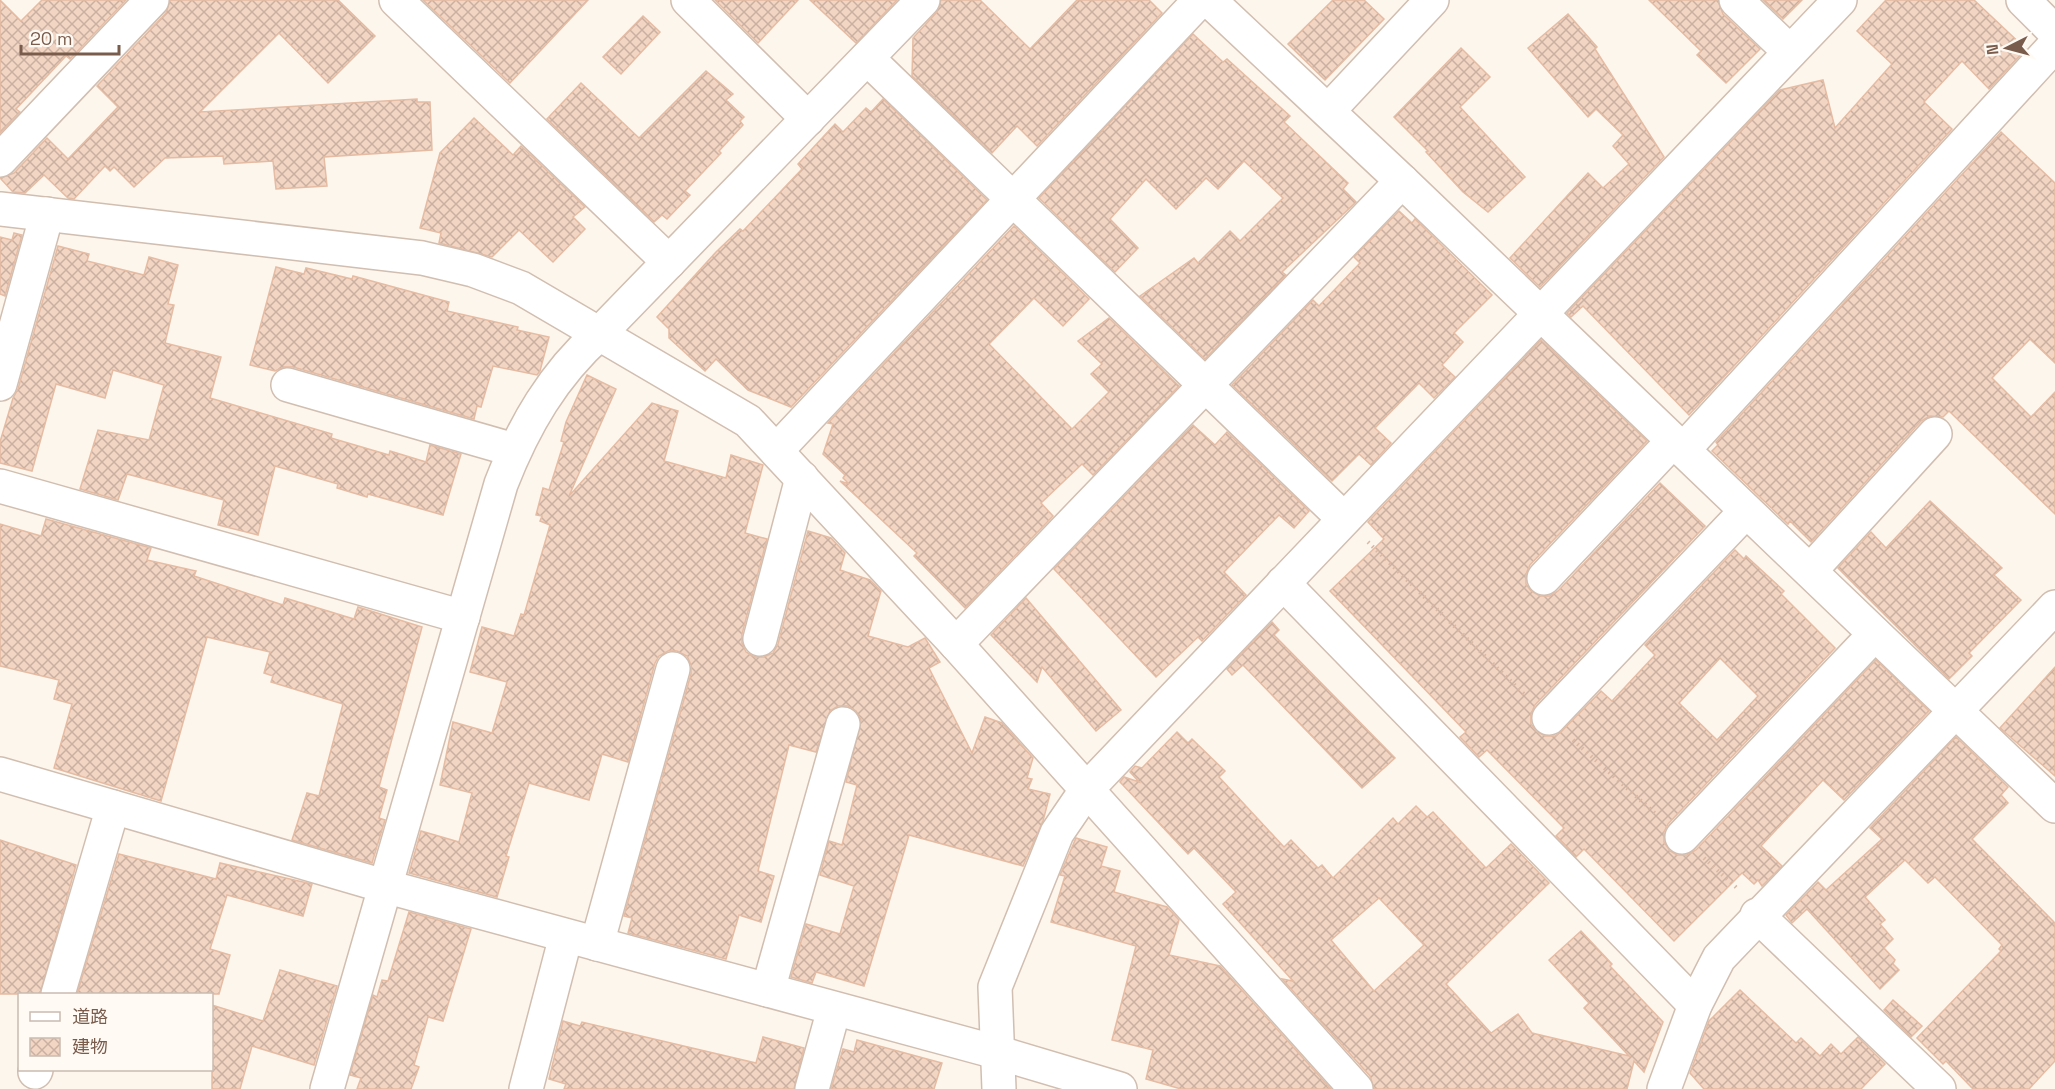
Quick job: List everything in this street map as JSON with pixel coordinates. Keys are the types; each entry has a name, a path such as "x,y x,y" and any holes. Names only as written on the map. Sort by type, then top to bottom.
{"street":[{"path":"0,160 152,0"},
{"path":"396,0 669,262"},
{"path":"688,0 808,119"},
{"path":"327,1089 501,484 514,450 532,414 576,355 923,0"},
{"path":"777,450 1200,0"},
{"path":"1209,0 1402,181 2055,806"},
{"path":"1328,111 1432,0"},
{"path":"1736,0 1790,52"},
{"path":"999,1089 995,987 1057,833 1087,789 1840,0"},
{"path":"2023,0 2055,32"},
{"path":"1544,578 1678,445 2055,45"},
{"path":"867,58 1344,519"},
{"path":"956,644 1402,181"},
{"path":"0,208 423,258 474,270 521,288 748,421 956,644 1356,1089"},
{"path":"0,384 47,214"},
{"path":"288,386 514,450"},
{"path":"1810,571 1935,434"},
{"path":"760,639 802,478"},
{"path":"0,486 463,616"},
{"path":"1549,718 1746,511"},
{"path":"1283,583 1695,1005"},
{"path":"1664,1089 1695,1005 1719,958 1757,915 2055,607"},
{"path":"1682,837 1875,634"},
{"path":"597,944 673,669"},
{"path":"768,990 843,724"},
{"path":"0,774 384,886 996,1052 1120,1089"},
{"path":"58,993 113,807"},
{"path":"1757,915 1939,1089"},
{"path":"526,1089 566,936"},
{"path":"812,1089 834,1009"}],"building":[{"path":"0,0 21,21 42,0 126,0 70,59 66,56 16,109 20,112 0,133"},
{"path":"170,0 338,0 375,36 328,83 279,33 200,112 417,99 417,102 430,102 432,150 324,157 327,186 276,189 273,161 224,164 223,156 165,158 134,187 114,167 110,171 105,166 74,199 68,198 44,175 25,193 13,192 0,178 14,173 47,138 68,159 118,107 97,86 166,13"},
{"path":"423,0 588,0 510,83"},
{"path":"715,0 798,0 758,43"},
{"path":"810,0 897,0 856,43"},
{"path":"941,0 980,0 1030,49 1077,0 1149,0 1162,13 1037,146 1017,126 992,153 912,76 913,38 936,13"},
{"path":"1333,0 1364,0 1384,19 1325,80 1288,44"},
{"path":"1649,0 1718,0 1723,14 1760,49 1726,83 1697,55 1701,51"},
{"path":"1763,0 1802,0 1783,19"},
{"path":"1886,0 1974,0 2026,49 1989,89 1962,61 1924,102 1952,129 1689,415 1583,306 1571,317 1567,313 1780,90 1823,80 1835,128 1892,64 1857,31"},
{"path":"1568,14 1597,47 1595,49 1664,157 1540,287 1510,258 1588,173 1603,188 1629,164 1613,146 1623,135 1596,109 1588,117 1528,48"},
{"path":"643,16 660,32 621,74 603,57"},
{"path":"1193,34 1223,62 1227,59 1290,116 1284,122 1348,183 1343,189 1356,202 1282,272 1286,275 1205,359 1140,296 1194,258 1198,263 1230,231 1240,241 1283,198 1244,161 1218,189 1206,178 1176,209 1146,179 1110,219 1138,248 1115,272 1039,198"},
{"path":"1461,48 1490,77 1460,107 1525,177 1488,212 1463,192 1426,152 1428,151 1394,117"},
{"path":"706,71 733,94 726,100 744,117 740,121 743,125 719,151 721,153 685,191 690,195 667,219 662,215 654,222 547,119 581,83 639,138"},
{"path":"883,99 987,200 791,407 748,390 716,359 705,371 669,338 669,329 657,317 716,252 740,229 743,231 802,169 798,164 835,124 843,132 866,108 871,112"},
{"path":"474,118 513,155 521,146 585,207 573,217 585,229 553,262 519,230 492,257 439,243 441,233 420,228 440,153"},
{"path":"2001,132 2055,183 2055,363 2030,339 1992,378 2031,417 2055,392 2055,514 1949,411 1943,417 1930,416 1921,421 1811,542 1790,521 1788,524 1712,451 1718,445 1716,442"},
{"path":"1399,211 1412,223 1415,219 1492,295 1454,333 1463,342 1442,365 1455,377 1434,398 1419,383 1375,428 1391,443 1371,465 1359,454 1332,481 1232,385 1313,300 1319,306 1360,263 1354,257"},
{"path":"1014,226 1089,299 1063,326 1034,298 989,344 1072,429 1109,392 1091,374 1102,364 1078,341 1109,318 1179,386 1093,475 1082,464 1041,503 1053,516 965,608 914,556 917,553 840,481 849,484 843,478 845,475 823,454 833,424 828,423"},
{"path":"14,233 22,235 5,296 0,294 0,237 12,240"},
{"path":"58,246 89,254 87,261 144,275 149,257 178,265 168,304 174,305 165,343 221,357 210,398 332,434 331,438 389,455 390,451 426,462 430,445 461,454 443,515 368,494 367,497 337,488 338,484 275,466 258,535 218,525 224,500 127,474 118,500 80,489 98,430 149,440 164,385 113,370 105,398 56,384 32,471 0,463 0,442 13,398 18,389"},
{"path":"276,267 304,274 306,268 352,279 353,276 449,302 447,311 518,327 517,330 549,337 540,371 537,375 493,366 481,407 477,406 474,419 293,367 284,367 275,371 250,365"},
{"path":"1541,340 1647,441 1530,565 1526,574 1526,584 1531,591 1540,596 1550,596 1558,591 1660,483 1705,526 1535,705 1531,714 1531,724 1536,731 1545,736 1555,736 1601,691 1612,701 1655,655 1645,645 1735,550 1744,559 1746,556 1784,591 1781,594 1835,648 1668,824 1664,832 1664,842 1670,851 1677,855 1687,855 1696,850 1876,660 1929,711 1844,800 1823,780 1761,846 1782,866 1762,886 1758,880 1754,884 1742,873 1674,941 1584,849 1576,857 1556,836 1564,828 1487,750 1479,757 1460,737 1466,732 1330,591 1384,539 1368,522","holes":["1720,658 1758,696 1717,740 1679,703"]},
{"path":"587,375 616,389 569,496 652,403 678,411 664,461 726,478 731,455 763,465 745,533 767,539 742,634 742,643 746,652 755,657 764,657 773,653 778,644 808,531 831,538 845,553 840,570 870,580 881,591 868,636 908,647 925,638 940,662 929,668 972,753 985,717 1002,723 1033,758 1027,778 1032,779 1028,789 1050,794 1043,821 1023,866 909,835 864,986 816,972 812,983 791,977 806,924 840,934 854,886 820,875 829,841 842,845 857,785 846,782 861,720 856,711 848,706 838,706 830,711 816,752 789,745 758,871 774,876 761,922 739,915 726,959 628,933 632,918 624,916 691,674 691,665 687,656 677,651 668,651 659,656 655,663 628,762 602,754 589,800 529,783 506,856 509,857 497,897 409,873 421,831 459,842 472,793 440,785 453,722 492,733 507,682 470,672 482,627 514,636 521,614 524,615 550,525 540,521 542,516 536,515 543,488 549,490 564,442 561,441 566,422"},
{"path":"1193,425 1215,445 1227,432 1309,511 1294,528 1279,515 1224,572 1246,595 1202,641 1198,637 1156,677 1054,569"},
{"path":"1930,501 2002,568 1994,575 2021,600 1969,653 1972,656 1949,679 1838,568 1871,532 1886,548"},
{"path":"46,519 151,548 147,560 196,571 194,576 283,605 285,598 354,619 358,607 422,627 379,787 387,790 379,818 385,820 372,863 292,840 307,793 319,796 343,704 271,682 273,676 264,673 270,652 207,637 161,801 54,768 72,704 54,699 59,680 0,666 0,524 41,536"},
{"path":"1026,598 1121,710 1096,731 1042,667 1037,682 991,635"},
{"path":"1272,622 1279,630 1274,635 1395,758 1362,788 1243,665 1232,675 1227,669"},
{"path":"2055,667 2055,776 2000,728"},
{"path":"1177,732 1188,743 1192,739 1225,771 1219,777 1284,847 1291,840 1318,868 1322,865 1333,878 1393,818 1398,824 1416,806 1427,817 1433,812 1486,868 1511,844 1549,883 1446,984 1491,1033 1518,1014 1532,1033 1629,1056 1584,1008 1589,1003 1549,960 1581,931 1612,964 1610,966 1663,1022 1644,1072 1634,1061 1627,1089 1374,1089 1370,1076 1282,979 1293,981 1223,904 1236,892 1194,848 1188,854 1120,782 1124,777 1139,782 1130,772 1135,766 1142,768","holes":["1379,898 1424,945 1374,991 1331,940"]},
{"path":"1956,737 2008,787 2001,795 2008,803 1972,839 2055,923 2055,1061 2029,1089 1973,1089 1946,1061 1943,1064 1917,1038 2001,951 1999,949 2002,945 1935,877 1928,883 1905,860 1865,897 1885,920 1880,924 1893,939 1884,948 1895,960 1893,964 1899,970 1880,989 1807,909 1792,923 1786,915 1818,882 1826,890 1882,839 1870,828"},
{"path":"1076,838 1107,847 1101,866 1120,871 1114,892 1167,907 1179,920 1169,955 1220,966 1331,1089 1181,1089 1146,1079 1153,1050 1112,1040 1136,946 1051,922 1065,876 1060,875"},
{"path":"0,840 76,865 40,993 0,994"},
{"path":"119,854 216,879 220,863 312,884 303,916 227,895 210,949 230,955 219,994 77,993"},
{"path":"409,912 471,929 443,1021 428,1017 414,1065 419,1067 411,1089 357,1089 361,1078 350,1075 373,995 377,997 382,980 388,981"},
{"path":"280,970 337,986 314,1065 252,1046 240,1089 212,1089 213,1005 263,1021"},
{"path":"1740,990 1796,1043 1801,1038 1820,1056 1831,1044 1841,1054 1858,1037 1885,1064 1861,1089 1704,1089 1690,1073 1709,1021"},
{"path":"1893,1000 1922,1026 1911,1037 1884,1010"},
{"path":"563,1021 580,1026 582,1022 756,1063 763,1037 804,1048 794,1089 564,1089 566,1084 549,1079"},
{"path":"857,1040 942,1063 934,1089 831,1089 843,1049 854,1052"}]}
